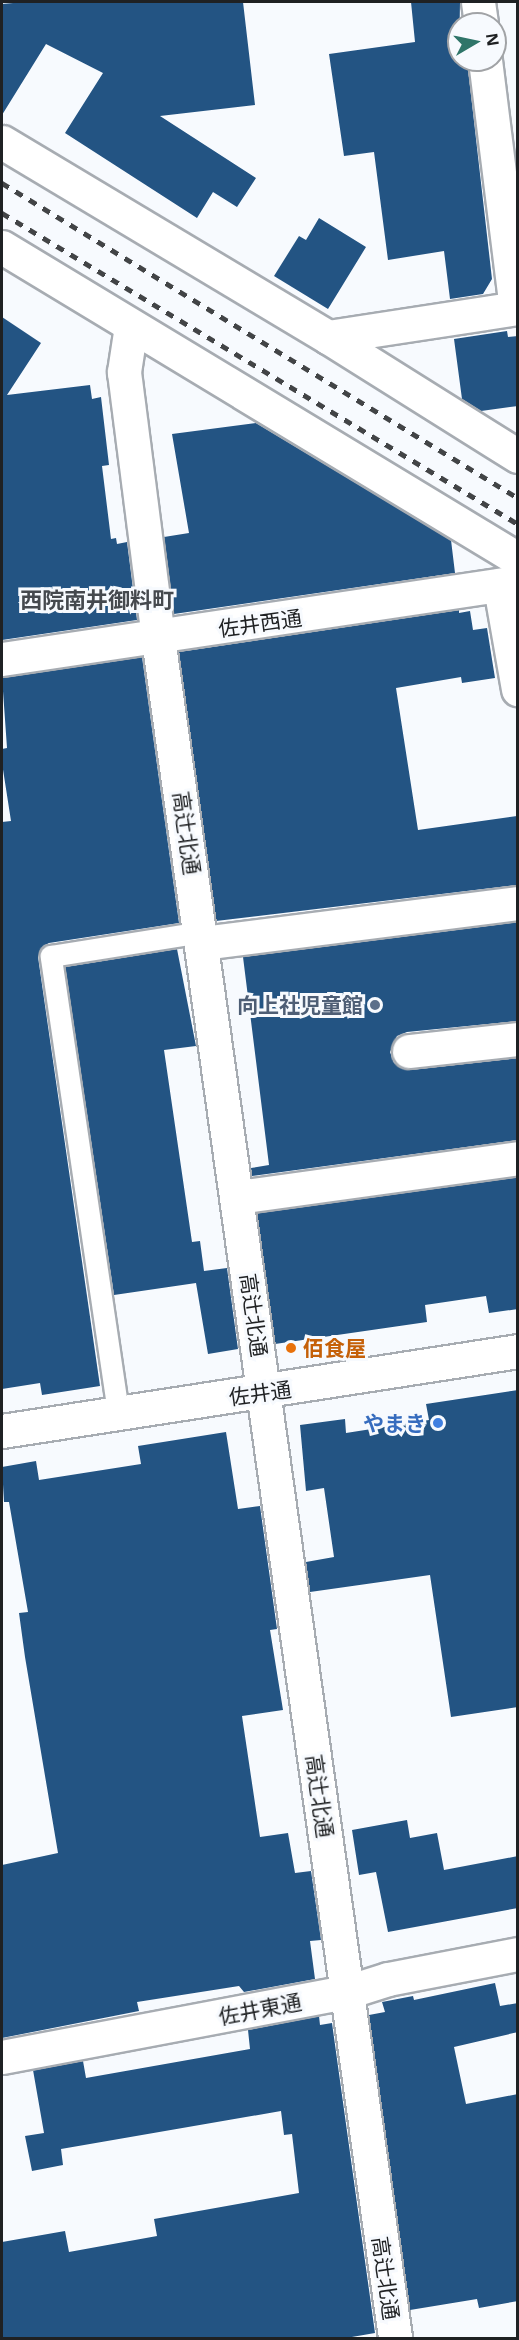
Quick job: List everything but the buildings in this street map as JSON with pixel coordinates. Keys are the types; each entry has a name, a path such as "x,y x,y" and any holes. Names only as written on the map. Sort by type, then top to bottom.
{"street":[{"path":"328,337 517,308 487,72"},
{"path":"2,142 328,337 518,456"},
{"path":"2,247 518,559"},
{"name":"高辻北通","path":"131,326 124,372 158,638 202,938 395,2338"},
{"path":"509,584 518,688"},
{"name":"佐井西通","path":"2,659 158,638 509,584"},
{"path":"202,938 518,903"},
{"path":"409,1052 518,1039"},
{"path":"238,1197 518,1158"},
{"name":"佐井通","path":"2,1431 518,1351"},
{"name":"佐井東通","path":"2,2057 347,1992 388,1979 518,1954"}],"lane":[{"path":"118,1412 51,956 202,938"}],"railway":[{"path":"2,183 518,498"},
{"path":"2,213 518,524"}],"place":[{"name":"向上社児童館","path":"375,1005"},
{"name":"佰食屋","path":"291,1348"},
{"name":"やまき","path":"438,1423"}],"district":[{"name":"西院南井御料町","path":"97,600"}]}
